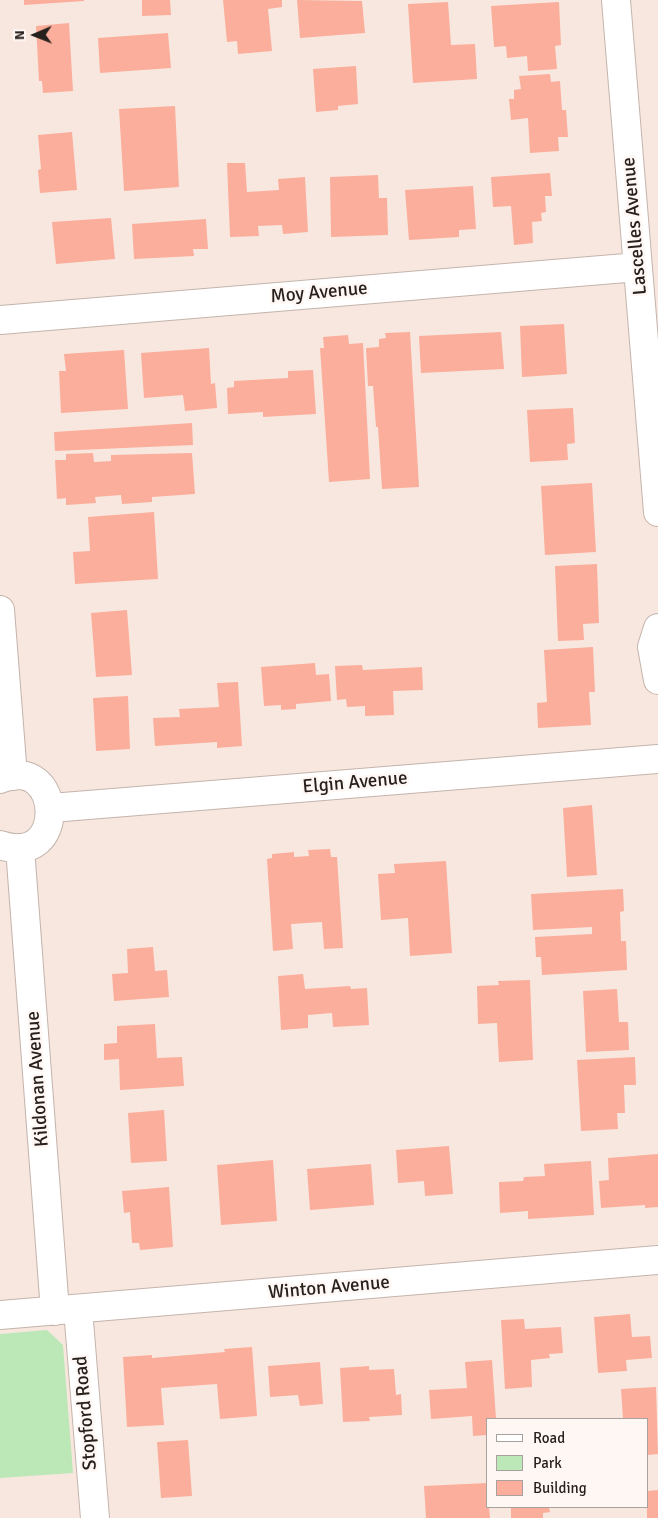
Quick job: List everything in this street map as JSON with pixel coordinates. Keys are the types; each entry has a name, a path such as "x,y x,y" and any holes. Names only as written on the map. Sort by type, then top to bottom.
{"street":[{"name":"Lascelles Avenue","path":"616,0 658,512"},
{"name":"Moy Avenue","path":"0,320 638,267"},
{"path":"0,610 7,777 24,776 34,781 45,793 51,808 47,830 40,838 31,845 10,846"},
{"path":"658,628 652,647 658,680"},
{"name":"Elgin Avenue","path":"51,808 658,759"},
{"name":"Kildonan Avenue","path":"10,846 66,1310"},
{"name":"Winton Avenue","path":"0,1316 658,1260"},
{"name":"Stopford Road","path":"66,1310 95,1518"}],"green space":[{"path":"47,1330 63,1345 73,1473 0,1478 0,1334"}],"building":[{"path":"24,0 84,0 84,1 24,5"},
{"path":"142,0 170,0 171,15 142,16"},
{"path":"223,0 282,0 282,7 268,9 272,51 238,54 237,41 227,42"},
{"path":"297,0 362,1 365,33 300,38"},
{"path":"448,2 451,45 475,44 477,79 413,83 408,4"},
{"path":"559,2 561,45 555,46 557,69 528,71 527,56 507,58 506,46 494,47 491,6"},
{"path":"69,23 73,91 43,93 42,81 39,81 36,26"},
{"path":"168,33 171,68 100,73 98,38"},
{"path":"356,66 358,104 338,106 338,110 316,112 313,69"},
{"path":"550,74 551,82 560,81 562,110 566,110 568,137 558,137 559,151 530,153 528,118 511,120 509,99 514,99 514,90 521,89 519,76"},
{"path":"175,106 179,187 124,191 119,109"},
{"path":"72,132 77,190 40,193 38,170 41,169 38,135"},
{"path":"227,163 245,163 247,192 279,190 278,179 305,177 308,232 283,234 282,225 258,226 259,236 230,237"},
{"path":"550,173 552,196 545,196 546,212 541,213 542,221 532,222 533,243 514,245 511,206 493,207 491,177"},
{"path":"378,175 379,198 387,198 388,235 331,237 330,177"},
{"path":"473,186 476,229 459,230 459,237 409,240 405,190"},
{"path":"111,218 115,259 56,264 52,222"},
{"path":"206,219 208,249 193,249 194,256 134,259 132,224"},
{"path":"564,324 567,374 522,377 520,326"},
{"path":"410,332 419,487 382,489 378,427 376,427 373,386 368,386 366,348 379,347 379,339 386,338 385,333"},
{"path":"501,332 504,369 421,373 419,336"},
{"path":"348,335 349,344 363,343 370,479 329,482 320,348 324,348 323,337"},
{"path":"209,348 211,384 215,383 217,408 185,411 183,395 144,398 141,353"},
{"path":"124,350 128,409 61,413 59,371 66,371 64,354"},
{"path":"313,370 316,414 263,417 263,412 228,414 227,388 234,387 234,381 288,378 288,371"},
{"path":"573,408 575,443 567,444 568,460 530,462 527,410"},
{"path":"192,423 193,445 55,451 54,432"},
{"path":"93,453 94,462 111,461 111,455 192,453 195,494 152,497 152,502 122,504 121,495 95,497 96,503 66,505 66,498 57,499 55,460 66,460 66,454"},
{"path":"592,483 596,552 545,555 541,486"},
{"path":"154,512 158,579 75,584 73,552 90,551 88,517"},
{"path":"597,564 599,623 583,624 584,640 558,641 555,566"},
{"path":"127,610 132,675 96,677 91,613"},
{"path":"593,647 595,692 589,692 591,725 538,728 537,703 547,702 544,650"},
{"path":"315,663 316,675 329,674 331,701 296,704 296,709 281,710 281,705 264,706 261,667"},
{"path":"362,665 363,670 422,667 423,690 393,691 394,715 365,716 365,706 347,707 346,699 337,700 335,666"},
{"path":"238,682 242,746 217,748 217,742 155,746 153,718 180,717 179,709 219,707 217,683"},
{"path":"128,696 130,749 96,751 93,698"},
{"path":"592,805 597,875 567,877 563,808"},
{"path":"330,849 331,857 337,857 343,948 324,949 322,922 291,924 293,949 273,951 267,859 272,858 272,854 294,852 294,857 309,856 308,850"},
{"path":"446,861 452,953 410,956 408,918 381,920 378,874 395,873 394,864"},
{"path":"623,889 624,911 620,912 621,941 626,941 627,970 542,975 541,957 536,957 535,937 592,934 592,927 533,930 531,894"},
{"path":"153,947 155,971 167,970 169,997 114,1001 112,974 128,973 127,949"},
{"path":"303,974 305,989 350,986 351,989 367,988 369,1025 333,1027 332,1013 308,1015 308,1028 281,1030 278,976"},
{"path":"530,980 533,1060 499,1062 497,1023 478,1024 477,986 499,985 498,981"},
{"path":"617,989 619,1022 628,1022 629,1050 586,1052 583,991"},
{"path":"155,1024 157,1058 182,1057 184,1086 120,1090 119,1059 104,1060 104,1044 117,1043 117,1026"},
{"path":"635,1057 636,1085 624,1085 625,1113 617,1113 618,1129 581,1131 577,1060"},
{"path":"164,1110 167,1161 131,1163 128,1113"},
{"path":"449,1146 453,1194 425,1196 424,1181 398,1183 396,1150"},
{"path":"658,1154 658,1207 645,1208 645,1205 601,1208 599,1181 609,1180 608,1158"},
{"path":"273,1160 277,1221 221,1225 217,1165"},
{"path":"591,1161 594,1215 528,1219 528,1211 500,1213 499,1182 523,1181 524,1177 545,1176 544,1164"},
{"path":"371,1164 374,1205 310,1210 307,1169"},
{"path":"169,1187 173,1247 140,1250 139,1243 132,1243 130,1212 124,1213 122,1191"},
{"path":"630,1314 632,1337 650,1336 652,1358 626,1360 627,1371 598,1373 594,1317"},
{"path":"524,1319 525,1329 561,1327 563,1353 549,1354 550,1358 531,1360 532,1387 505,1389 501,1320"},
{"path":"252,1347 257,1416 220,1419 217,1384 161,1388 164,1425 127,1427 123,1357 152,1355 152,1358 225,1352 224,1349"},
{"path":"492,1360 496,1418 486,1418 486,1435 473,1436 472,1416 431,1419 429,1390 467,1388 465,1362"},
{"path":"320,1362 323,1404 300,1406 298,1395 270,1397 268,1366"},
{"path":"369,1366 369,1370 394,1369 396,1395 401,1394 402,1415 369,1417 370,1421 343,1422 340,1368"},
{"path":"656,1387 658,1454 648,1455 648,1418 623,1418 621,1389"},
{"path":"188,1440 192,1496 161,1498 157,1442"},
{"path":"486,1483 486,1508 489,1508 490,1518 426,1518 424,1486"},
{"path":"658,1490 658,1518 647,1518 648,1491"},
{"path":"511,1508 549,1508 550,1512 543,1513 543,1518 511,1518"}]}
